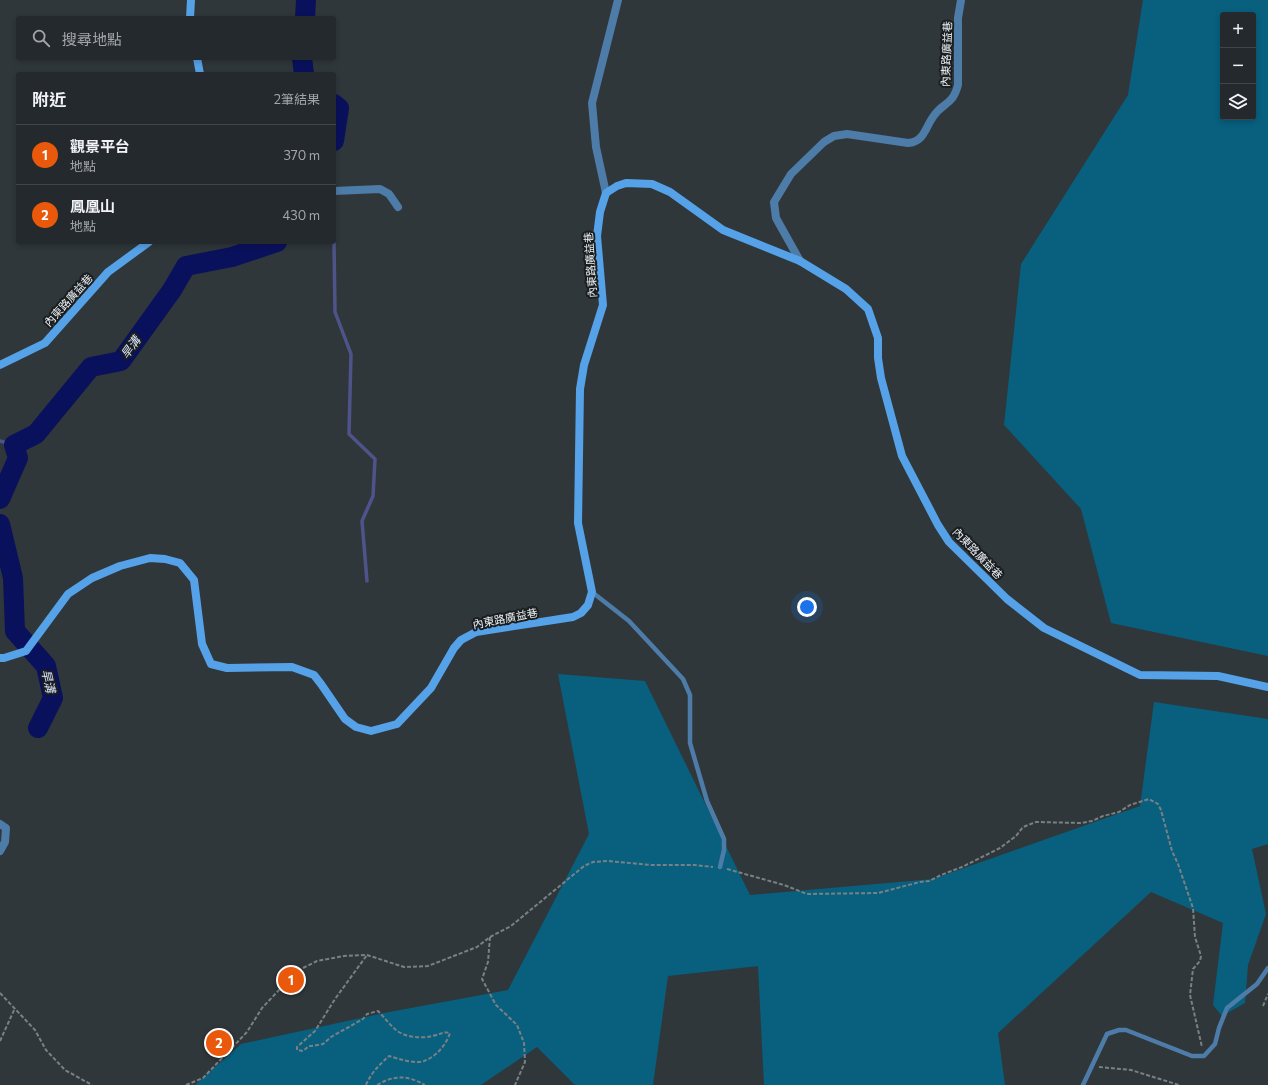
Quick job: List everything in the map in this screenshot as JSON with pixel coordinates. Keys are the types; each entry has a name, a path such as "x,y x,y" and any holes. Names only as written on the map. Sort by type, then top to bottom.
{"street":[{"path":"190,16 191,0"},
{"name":"內東路廣益巷","path":"0,658 26,651 68,594 92,578 120,566 150,558 165,559 180,563 194,580 202,644 210,664 227,668 292,667 314,675 345,719 356,727 371,732 397,724 431,688 454,648 462,640 476,632 573,617 580,613 588,605 592,592 578,523 580,389 584,364 603,305 597,236 600,212 606,193 596,147 592,103 618,0"},
{"name":"內東路廣益巷","path":"800,261 776,218 774,202 791,174 824,142 834,136 847,134 908,143 914,143 922,137 934,116 951,101 958,85 958,18 961,0"},
{"path":"197,60 200,72"},
{"name":"內東路廣益巷","path":"606,193 617,186 626,183 652,184 670,192 723,230 800,261 846,289 868,310 878,338 878,358 882,378 902,456 938,525 949,542 1008,599 1044,628 1140,674 1218,676 1268,687"},
{"path":"336,191 380,189 389,194 398,207"},
{"name":"內東路廣益巷","path":"0,365 45,343 108,272 146,244"},
{"path":"0,824 6,828 6,842 0,852"}],"lane":[{"path":"592,592 629,621 683,679 690,695 690,744 707,801 724,839 724,850 720,867"},
{"path":"1083,1085 1107,1034 1119,1030 1126,1030 1192,1056 1204,1056 1215,1044 1219,1028 1227,1008 1257,984 1268,968"}],"path":[{"path":"186,1085 203,1078 247,1032 262,1008 297,971 317,961 344,956 367,955 404,968 428,966 476,947 490,937 511,926 584,866 593,862 608,861 651,865 694,865 720,867 784,885 807,894 878,893 929,881 962,868 1000,848 1016,836 1023,827 1036,822 1081,823 1092,821 1103,816 1119,812 1130,805 1149,799 1158,804 1161,810 1172,851 1193,908 1195,937 1201,956 1200,961 1193,969 1190,995 1204,1056"},
{"path":"490,937 488,962 482,979 496,1005 517,1025 524,1043 525,1062 515,1085"},
{"path":"366,1085 374,1070 389,1056 411,1061 424,1061 435,1055 443,1047 450,1033 440,1033 433,1036 418,1038 408,1035 397,1031 378,1011 367,1014 362,1019 331,1037 323,1044 309,1046 302,1051 298,1050 297,1047 316,1031 335,999 367,955"},
{"path":"0,993 35,1030 46,1050 65,1070 92,1085"},
{"path":"1263,1006 1268,994"},
{"path":"0,1041 15,1008"},
{"path":"1092,1066 1131,1070 1179,1085"},
{"path":"377,1085 387,1079 402,1077 411,1078 425,1085"}],"shaded area":[{"path":"1143,0 1268,0 1268,656 1111,623 1081,509 1004,425 1021,264 1128,95"},
{"path":"558,674 645,681 750,895 933,879 1140,806 1154,702 1268,719 1268,844 1252,849 1266,914 1248,965 1245,1003 1222,1016 1213,1005 1223,923 1151,892 998,1033 1005,1085 764,1085 758,966 668,976 653,1085 575,1085 537,1047 481,1085 195,1085 241,1044 384,1013 508,990 589,834"}],"waterway":[{"name":"旱溝","path":"305,16 306,0"},
{"name":"旱溝","path":"302,60 304,72"},
{"name":"旱溝","path":"336,106 339,108 336,128"},
{"name":"旱溝","path":"0,499 18,458 14,445 36,434 91,367 121,361 172,290 186,266 232,257 271,244"},
{"path":"334,244 335,312 351,354 349,434 375,459 373,496 362,521 367,581"},
{"path":"0,441 14,445"},
{"name":"旱溝","path":"0,524 13,578 15,631 46,666 53,698 38,728"}],"place":[{"name":"觀景平台","path":"291,980"},
{"name":"鳳凰山","path":"219,1043"}]}
